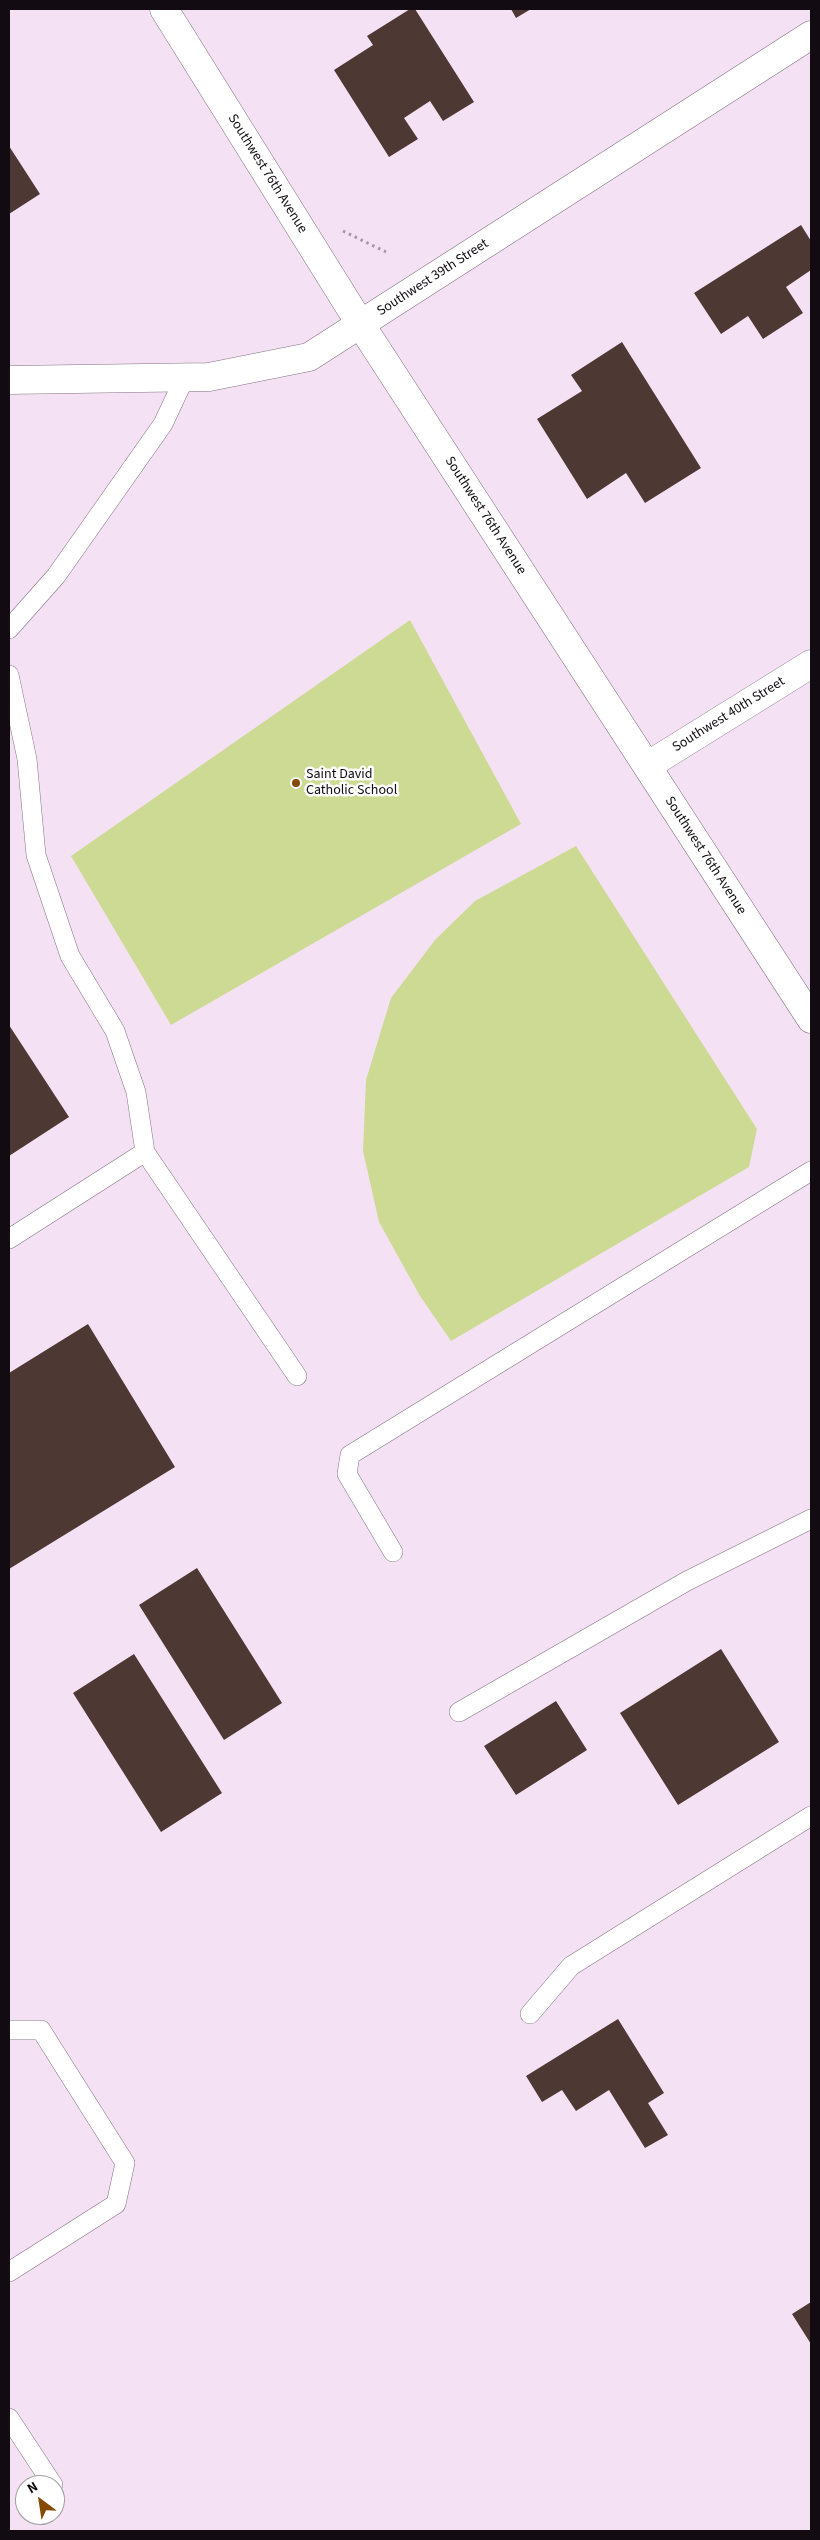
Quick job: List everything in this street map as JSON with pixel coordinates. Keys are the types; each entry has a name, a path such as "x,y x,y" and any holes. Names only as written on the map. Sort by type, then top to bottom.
{"street":[{"name":"Southwest 76th Avenue","path":"164,9 361,325 811,1019"},
{"name":"Southwest 39th Street","path":"9,380 209,377 309,356 361,325 811,35"},
{"name":"Southwest 40th Street","path":"647,766 811,664"}],"lane":[{"path":"9,629 56,576 163,424 185,377"},
{"path":"9,675 27,759 36,855 70,956 115,1031 136,1092 144,1152 296,1376"},
{"path":"9,1238 144,1152"},
{"path":"393,1552 347,1474 350,1455 811,1171"},
{"path":"459,1712 688,1581 811,1519"},
{"path":"530,2014 571,1966 811,1816"},
{"path":"9,2030 41,2030 125,2163 116,2204 9,2272"},
{"path":"9,2418 46,2475"}],"green space":[{"path":"410,620 521,824 171,1025 71,856"},
{"path":"576,846 757,1129 749,1167 451,1341 420,1296 379,1222 363,1151 366,1080 391,998 435,940 475,901"}],"building":[{"path":"410,9 415,9 474,102 443,121 430,101 404,118 418,139 389,157 334,70 373,45 367,36"},
{"path":"511,9 531,9 516,18"},
{"path":"9,146 40,194 9,214"},
{"path":"801,225 811,241 811,270 786,287 803,313 763,339 748,316 721,334 694,293"},
{"path":"622,342 701,468 645,503 626,473 587,499 537,419 582,391 571,375"},
{"path":"9,1025 69,1117 9,1156"},
{"path":"88,1324 175,1467 9,1569 9,1373"},
{"path":"197,1568 282,1703 224,1740 139,1605"},
{"path":"721,1649 779,1742 678,1805 620,1713"},
{"path":"134,1654 222,1793 161,1832 73,1693"},
{"path":"556,1701 587,1750 516,1795 484,1746"},
{"path":"618,2019 664,2093 648,2103 668,2135 645,2148 609,2090 576,2111 562,2090 542,2102 526,2076"},
{"path":"811,2302 811,2344 792,2314"}],"place":[{"name":"Saint David Catholic School","path":"296,783"}]}
